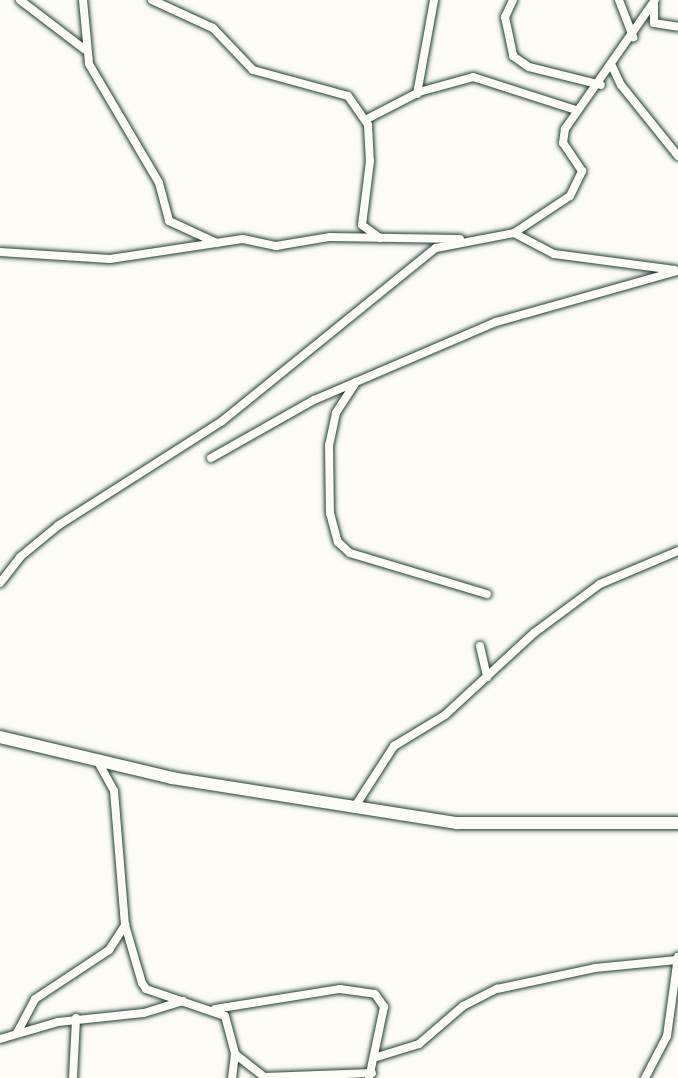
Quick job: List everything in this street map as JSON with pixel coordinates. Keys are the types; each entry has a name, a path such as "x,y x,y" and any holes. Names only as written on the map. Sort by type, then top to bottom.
{"main road":[{"path":"0,737 96,760 352,809 457,823 678,823"}],"street":[{"path":"20,0 84,49 142,163 159,183 169,221 219,243"},
{"path":"83,0 84,49"},
{"path":"152,0 208,25 254,70 339,90 367,119 370,161 362,225 384,240"},
{"path":"417,94 434,0"},
{"path":"513,0 505,17 513,56 529,67 601,85"},
{"path":"619,0 633,37"},
{"path":"0,583 20,557 59,525 222,422 411,265 443,245 514,233 543,218 580,185 582,171 562,139 576,110 601,85 655,0"},
{"path":"655,0 654,23 678,27"},
{"path":"612,66 621,85 678,156"},
{"path":"367,119 417,94 473,77 576,110"},
{"path":"514,233 554,254 678,271"},
{"path":"0,252 110,259 219,243 469,240"},
{"path":"211,458 356,382 496,322 678,271"},
{"path":"356,382 331,428 330,513 338,542 350,553 487,594"},
{"path":"352,809 394,746 445,715 587,592 678,551"},
{"path":"480,646 487,677"},
{"path":"96,760 110,777 116,800 125,925 144,986 215,1010 360,989 382,1000 377,1057 371,1075 264,1077 235,1054"},
{"path":"17,1033 35,999 109,950 125,925"},
{"path":"377,1057 418,1044 463,1006 497,989 606,967 678,958 667,1036 645,1078"},
{"path":"0,1040 17,1033 76,1018 144,1013 183,1001"},
{"path":"215,1010 229,1023 235,1054 232,1078"},
{"path":"73,1078 76,1018"}]}
